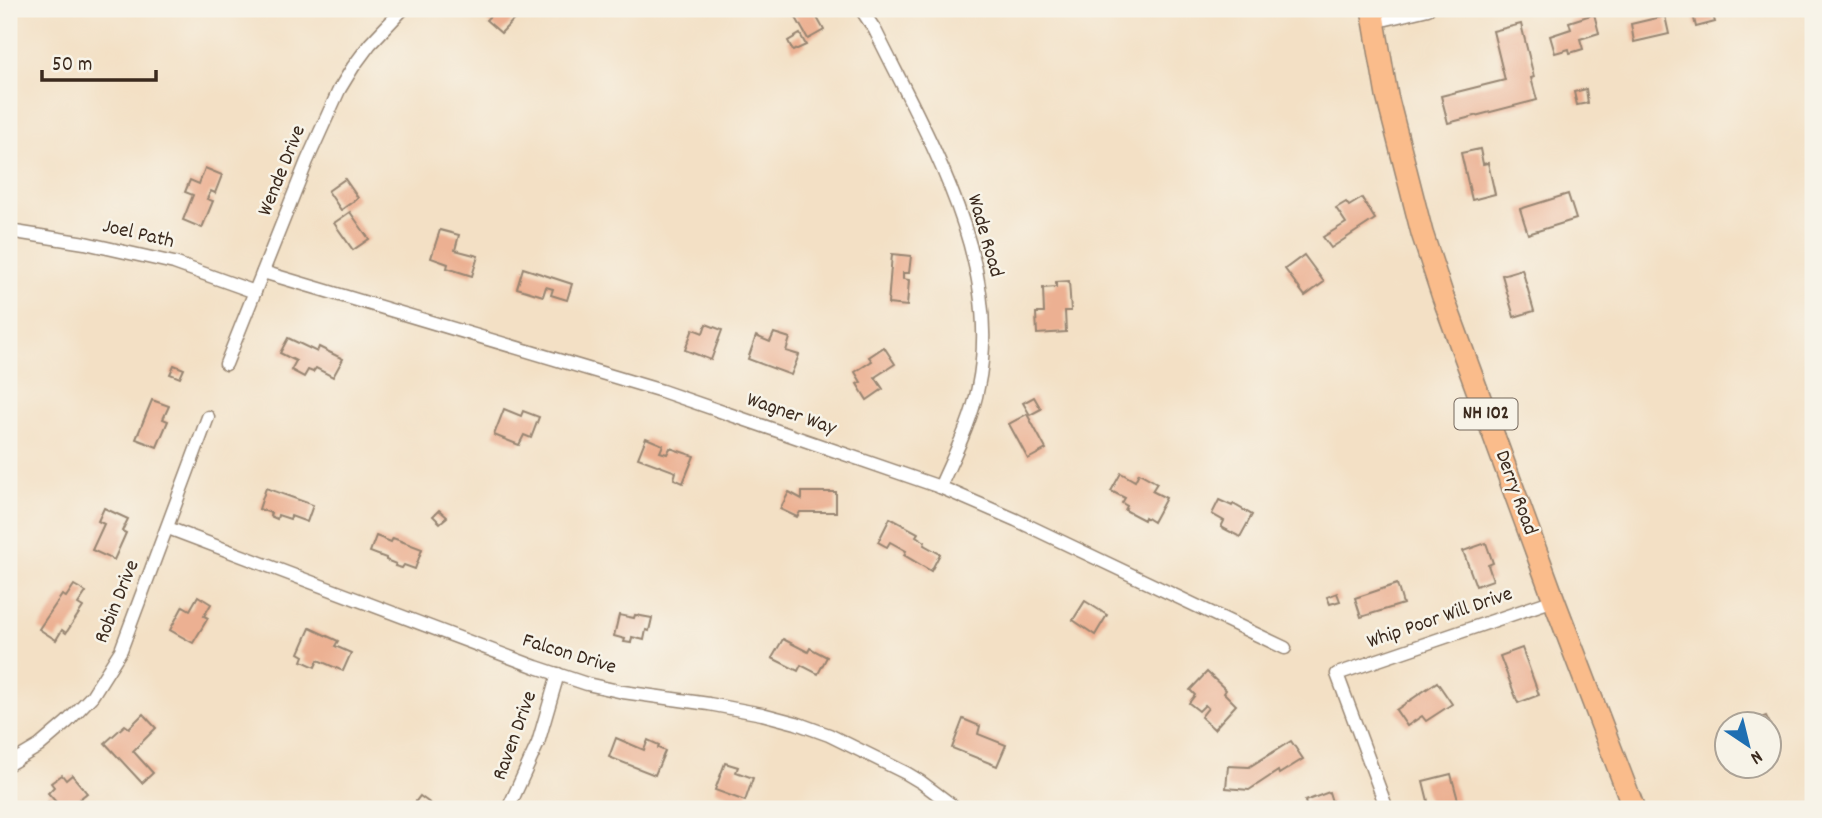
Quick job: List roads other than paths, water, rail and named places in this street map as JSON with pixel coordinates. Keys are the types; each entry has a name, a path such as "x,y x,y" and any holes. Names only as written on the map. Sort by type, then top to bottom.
{"main road":[{"name":"Derry Road","path":"1373,15 1399,148 1443,297 1634,809"}],"street":[{"name":"Wende Drive","path":"226,364 307,161 339,90 370,44 404,9"},
{"name":"Wade Road","path":"861,9 875,30 948,183 965,226 979,282 983,356 978,389 966,426 940,487"},
{"path":"1373,15 1428,9"},
{"name":"Joel Path","path":"9,232 85,243 174,263 255,292"},
{"name":"Wagner Way","path":"263,272 627,380 940,487 1016,520 1285,648"},
{"name":"Robin Drive","path":"9,764 39,746 67,722 92,696 121,650 208,417"},
{"name":"Falcon Drive","path":"168,528 587,684 622,692 762,713 796,723 830,736 906,773 957,809"},
{"name":"Whip Poor Will Drive","path":"1387,809 1337,674 1554,600"},
{"name":"Raven Drive","path":"508,809 538,743 558,674"}]}
